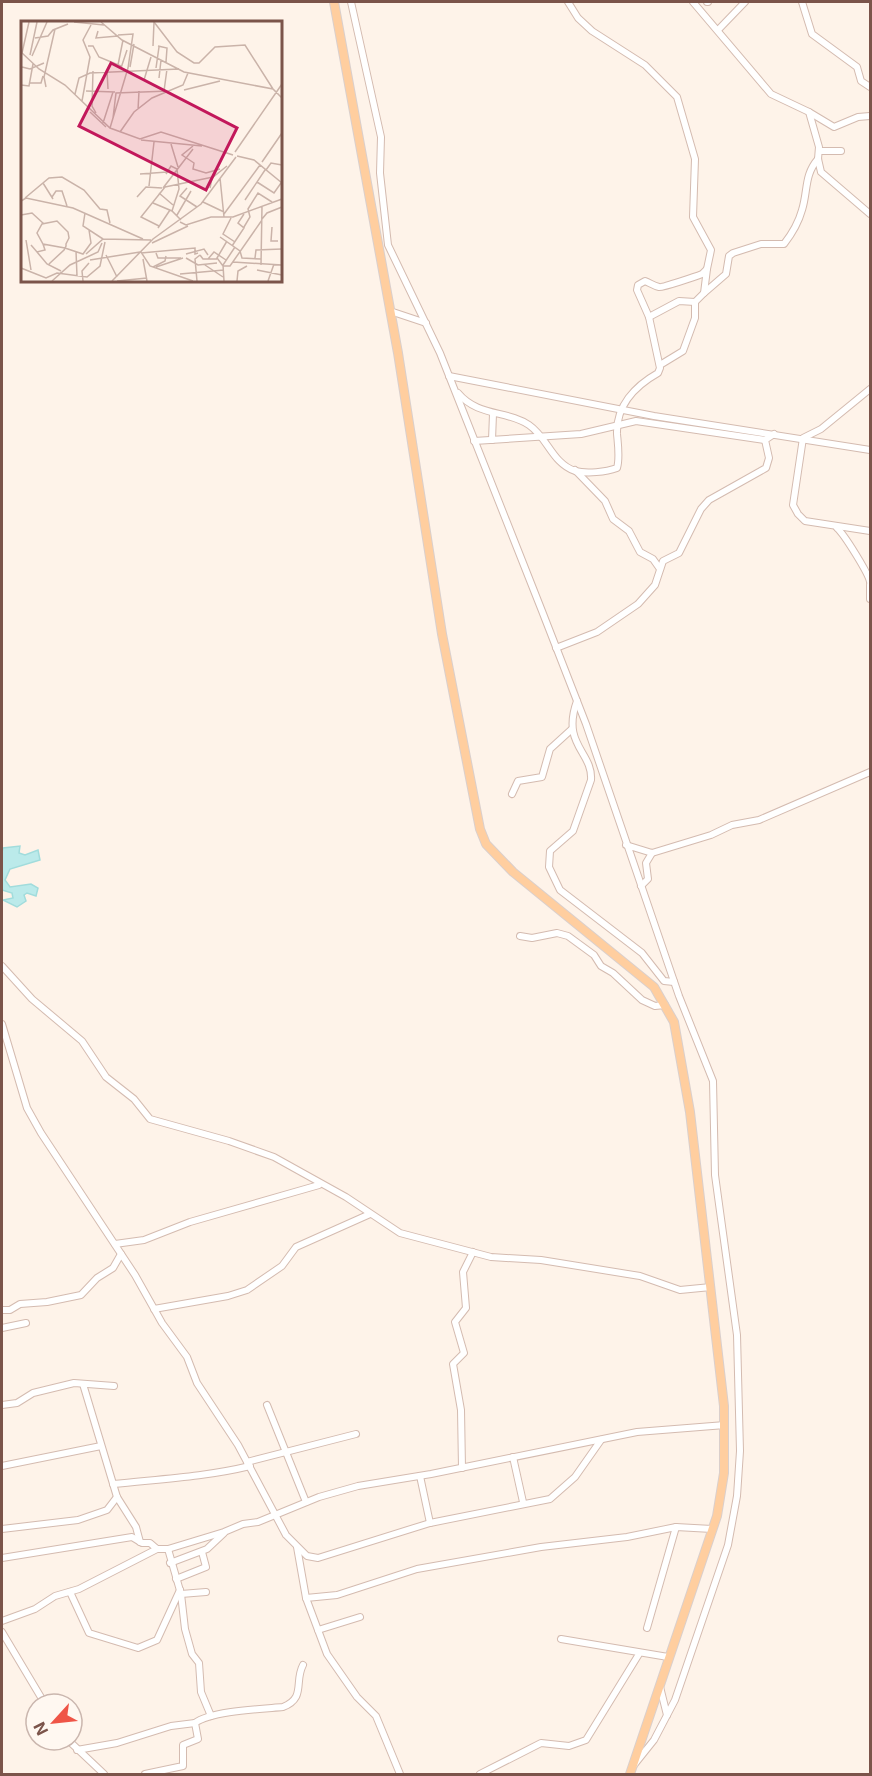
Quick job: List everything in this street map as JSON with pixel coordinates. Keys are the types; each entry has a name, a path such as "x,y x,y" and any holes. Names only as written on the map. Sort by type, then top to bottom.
{"main road":[{"path":"334,2 390,311 442,634 480,829 490,849 513,872 644,978 666,1005 678,1036 686,1081 725,1425 724,1473 712,1529 632,1770"}],"street":[{"path":"351,2 381,136 380,173 388,245 426,323 454,388 577,701 674,982 713,1081 714,1164 730,1305 737,1335 740,1451 737,1496 728,1545 692,1656 654,1740 632,1770"},
{"path":"568,2 578,18 592,32 645,65 677,97 695,159 693,217 711,250 704,293"},
{"path":"693,2 771,94 834,127 858,117 870,116"},
{"path":"718,30 746,2"},
{"path":"802,2 812,34 857,67 863,82 870,87"},
{"path":"809,112 819,151 818,159 824,176 870,214"},
{"path":"819,151 841,151"},
{"path":"660,365 683,351 695,318 695,302 726,274 729,256 760,244 784,244 800,214 806,180 818,159"},
{"path":"575,470 589,472 617,468 618,424 622,410 630,394 658,373 660,365 649,317 637,290 641,282 667,287 707,269"},
{"path":"649,317 679,301 695,302"},
{"path":"390,311 426,323"},
{"path":"449,376 622,410 870,450"},
{"path":"454,388 470,404 493,414 520,420 541,435 554,456 575,470 605,501 613,519 629,531 643,555 653,559 660,568"},
{"path":"803,438 821,429 870,389"},
{"path":"492,440 493,414"},
{"path":"474,441 592,433 618,424 648,422 765,440 774,433"},
{"path":"803,438 793,505 798,514 805,521 870,531"},
{"path":"556,648 597,632 635,607 652,590 664,559 679,553 705,504 766,468 769,458 765,440"},
{"path":"836,527 847,539 855,556 869,575 870,599"},
{"path":"577,701 572,715 572,729 590,771 591,780 573,831 550,851 553,878 566,895 642,953 664,981 674,982"},
{"path":"512,794 518,781 542,777 550,749 572,729"},
{"path":"626,845 652,853 711,835 732,825 759,820 870,772"},
{"path":"641,886 648,879 646,863 652,853"},
{"path":"520,936 532,938 557,933 568,936 594,955 599,964 613,973 642,1000 655,1006 666,1005"},
{"path":"2,966 32,999 78,1038 106,1077 128,1093 150,1119 264,1153 319,1185 346,1197 411,1238 441,1242 473,1252 620,1272 685,1291 711,1287"},
{"path":"2,1026 27,1108 36,1125 142,1285 154,1309 188,1357 191,1370 207,1401 249,1464 286,1535 307,1556 318,1557 430,1523 553,1497 575,1477 601,1440"},
{"path":"115,1244 144,1240 190,1222 319,1185"},
{"path":"154,1309 228,1296 247,1290 282,1266 296,1247 370,1214"},
{"path":"462,1468 461,1410 453,1364 464,1353 454,1322 466,1308 463,1272 473,1252"},
{"path":"2,1310 10,1310 20,1304 47,1302 81,1295 97,1278 113,1268 120,1254"},
{"path":"2,1328 26,1323"},
{"path":"2,1405 17,1403 41,1391 58,1389 74,1383 114,1386"},
{"path":"83,1384 117,1497 136,1527 140,1542"},
{"path":"267,1405 288,1451 306,1502"},
{"path":"2,1621 138,1561 157,1549 168,1549 224,1533 243,1524 358,1486 462,1468 638,1432 725,1425"},
{"path":"113,1484 158,1478 188,1478 249,1464 288,1451 356,1434"},
{"path":"2,1466 101,1446"},
{"path":"513,1458 523,1502"},
{"path":"420,1476 430,1523"},
{"path":"2,1529 78,1520 107,1510 117,1497"},
{"path":"306,1598 337,1594 417,1569 541,1547 633,1536 676,1527 712,1529"},
{"path":"647,1628 676,1527"},
{"path":"170,1563 201,1552 224,1533"},
{"path":"2,1558 132,1537 140,1542 150,1543 157,1549"},
{"path":"297,1546 306,1598 327,1654 357,1697 378,1720 400,1774"},
{"path":"168,1549 170,1563 181,1592 185,1629 192,1655 199,1663 201,1692 211,1716"},
{"path":"176,1579 206,1567 201,1552"},
{"path":"70,1592 89,1633 105,1640 138,1648 157,1640 181,1592"},
{"path":"181,1592 206,1592"},
{"path":"318,1630 360,1617"},
{"path":"2,1636 37,1692"},
{"path":"561,1639 623,1649 639,1654 668,1657"},
{"path":"480,1774 541,1743 569,1746 586,1740 639,1654"},
{"path":"84,1749 119,1743 171,1726 195,1723 211,1716 289,1705 299,1694 298,1676 303,1665"},
{"path":"660,1681 667,1715"},
{"path":"145,1774 166,1772 184,1765 183,1745 198,1738 195,1723"},
{"path":"79,1752 104,1774"}],"water":[{"path":"20,846 19,853 25,855 38,850 40,860 10,869 5,880 10,887 31,884 38,888 36,896 27,893 24,895 26,901 17,907 3,900 13,898 12,893 2,890 2,852 3,848"}]}
